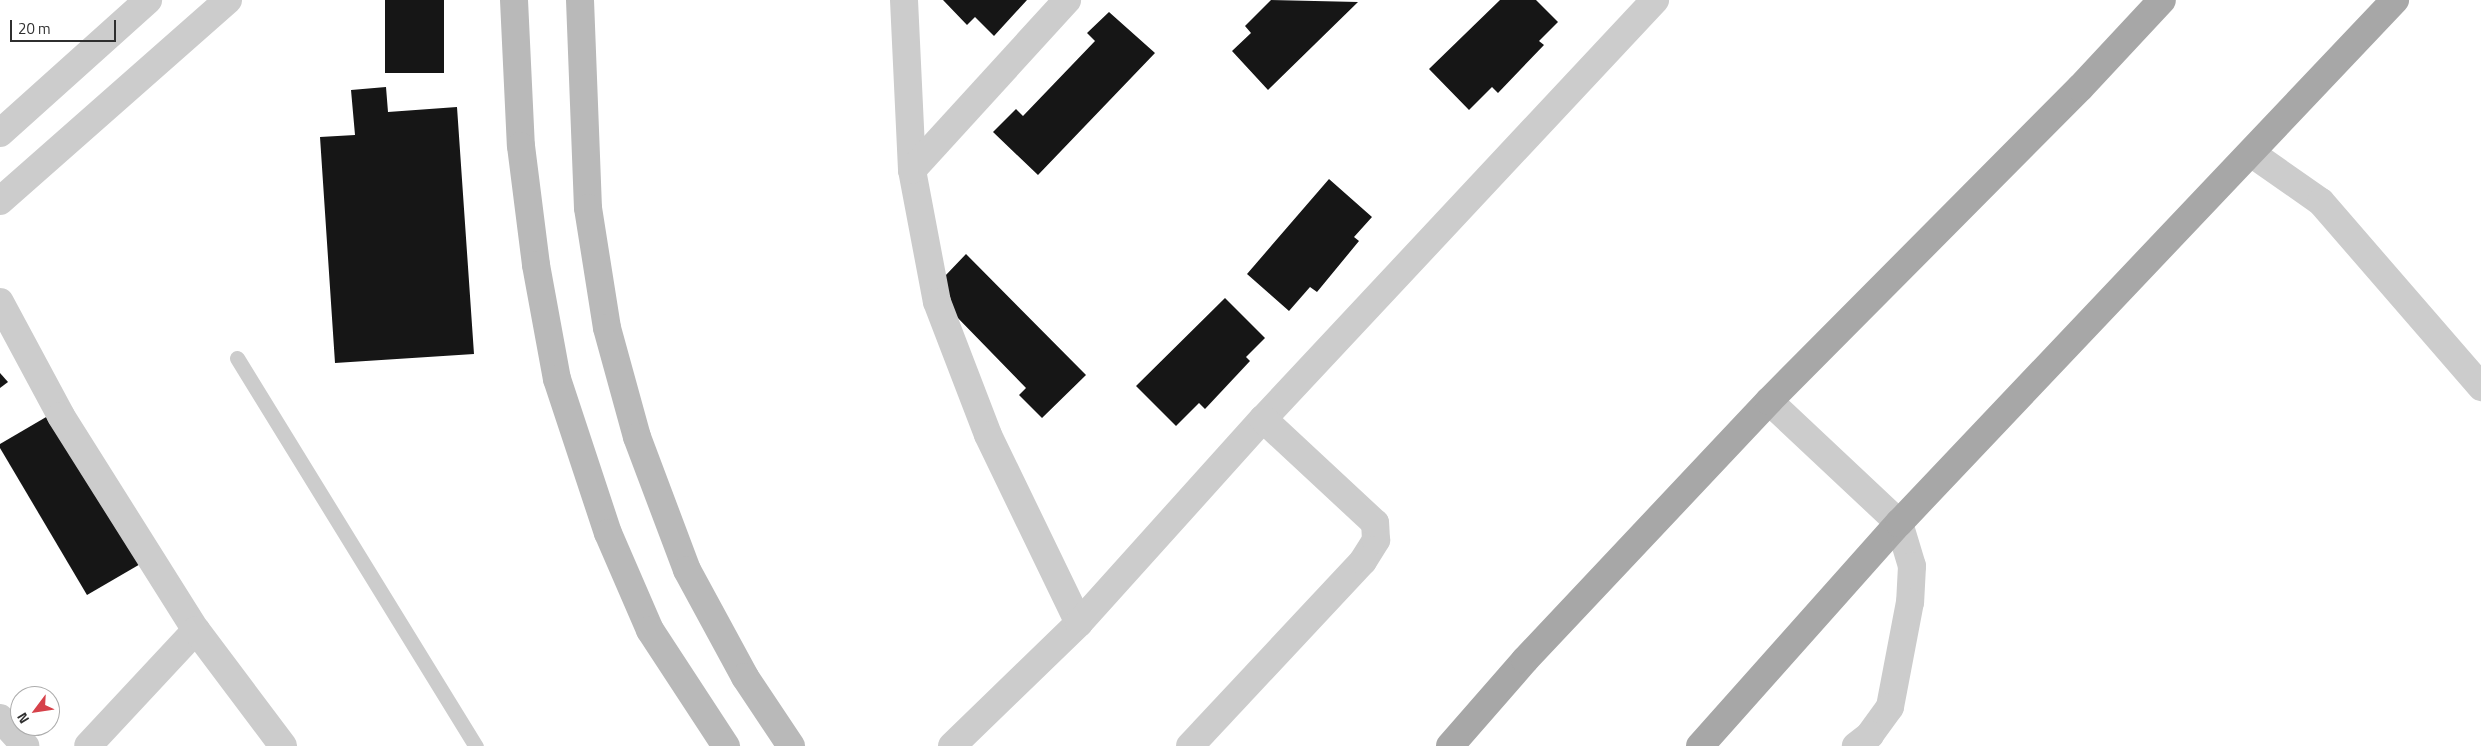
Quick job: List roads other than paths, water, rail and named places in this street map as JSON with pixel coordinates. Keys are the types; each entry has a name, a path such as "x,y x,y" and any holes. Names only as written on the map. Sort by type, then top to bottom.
{"main road":[{"path":"514,0 521,146 536,264 557,379 608,533 650,630 726,746"},
{"path":"580,0 588,208 607,328 637,438 688,570 744,677 791,746"},
{"path":"1450,746 1525,660 1769,401 2080,88 2162,0"},
{"path":"1700,746 1899,523 2395,0"}],"street":[{"path":"0,133 148,0"},
{"path":"0,201 228,0"},
{"path":"904,0 912,170 937,302 988,435 1079,623"},
{"path":"912,170 1067,0"},
{"path":"952,746 1079,623 1263,419 1656,0"},
{"path":"2251,153 2321,202 2481,387"},
{"path":"0,302 61,416 196,630 283,746"},
{"path":"1769,401 1899,523 1912,566 1910,602 1890,707 1870,735 1856,746"},
{"path":"1190,746 1363,561 1376,540 1375,523 1263,419"},
{"path":"88,746 196,630"},
{"path":"0,718 24,746"}],"lane":[{"path":"238,358 476,746"}]}
